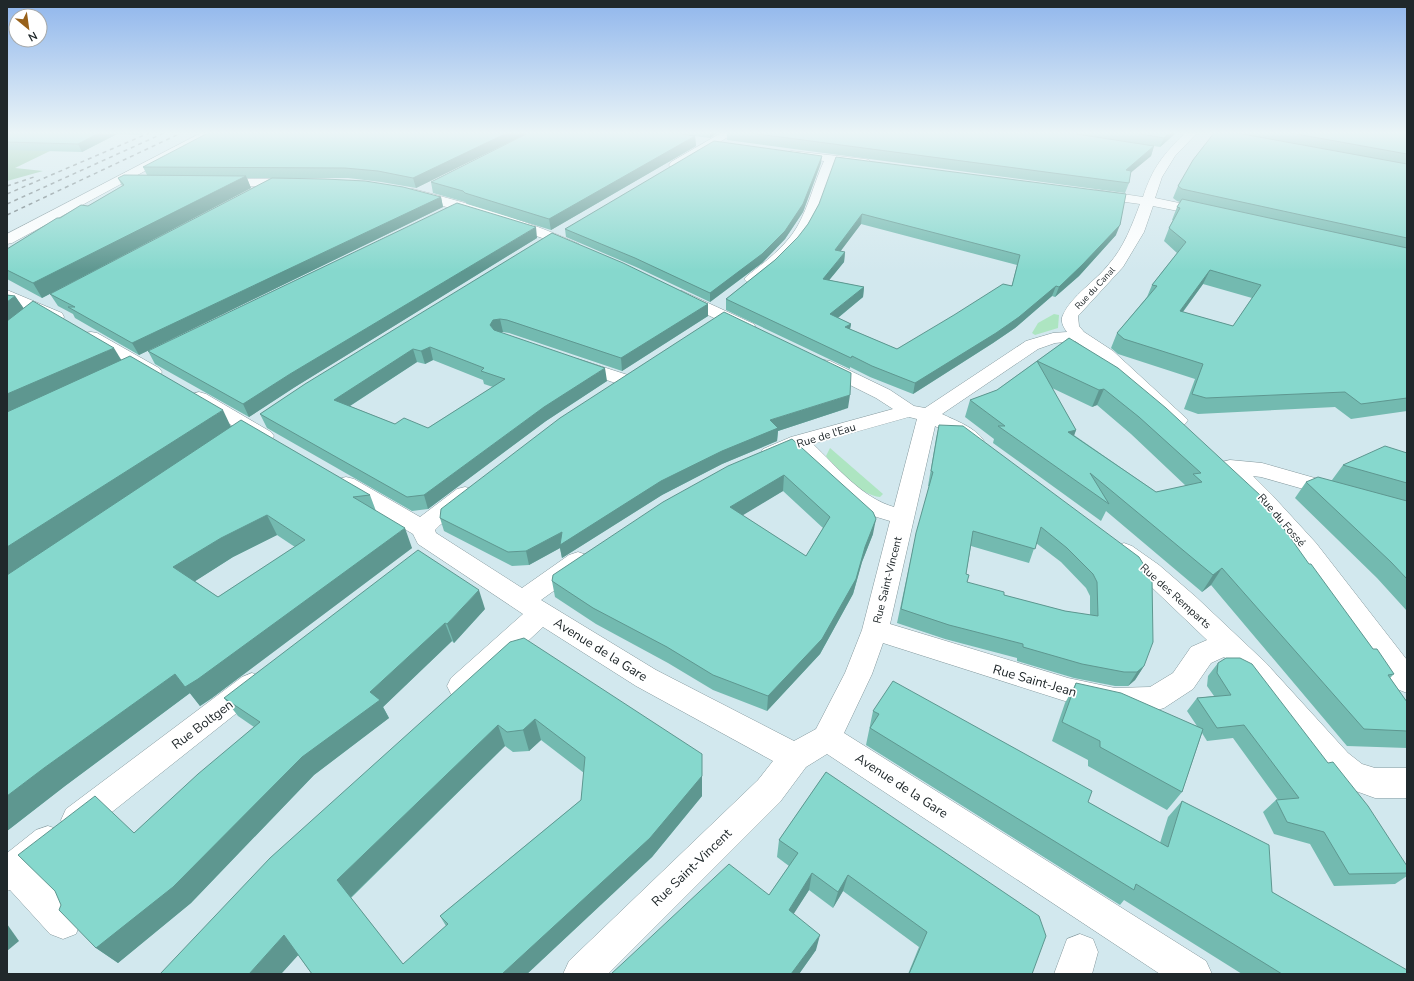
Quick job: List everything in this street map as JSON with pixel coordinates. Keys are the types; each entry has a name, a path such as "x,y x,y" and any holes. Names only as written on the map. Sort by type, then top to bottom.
{"street":[{"path":"7,240 121,179"},
{"path":"742,287 773,263 798,235 808,219 823,179"},
{"name":"Rue du Canal","path":"1078,336 1071,326 1070,316 1075,308 1115,267 1136,232 1155,179"},
{"path":"115,182 138,182"},
{"path":"210,183 303,184"},
{"path":"245,198 273,183"},
{"path":"418,194 432,187"},
{"path":"401,191 418,194 460,206 552,237 588,253"},
{"path":"1085,192 1169,204 1222,216"},
{"path":"7,250 90,196"},
{"path":"439,217 460,206"},
{"path":"532,250 573,225"},
{"path":"671,291 720,309 766,337"},
{"path":"7,296 21,303 46,305 75,327 144,362 243,432 283,447"},
{"path":"27,324 46,305"},
{"path":"703,328 720,309"},
{"path":"918,413 1032,345 1053,338 1078,336 1107,355 1194,434"},
{"path":"559,358 630,376 605,393"},
{"path":"809,358 918,413 964,433 989,452"},
{"path":"120,376 144,362"},
{"name":"Rue de l'Eau","path":"748,462 798,442 918,413"},
{"name":"Rue Saint-Vincent","path":"826,738 858,674 875,630 903,517 918,413"},
{"path":"243,432 267,416"},
{"path":"798,442 856,497 878,510 903,517"},
{"name":"Rue du Fossé","path":"1354,497 1222,460 1266,500 1302,542 1407,681"},
{"name":"Avenue de la Gare","path":"330,474 425,544 646,678 795,757"},
{"path":"425,544 432,519 481,482"},
{"name":"Rue des Remparts","path":"1105,538 1166,585 1187,604 1256,671 1337,763 1353,776 1374,783 1407,783"},
{"path":"441,704 531,607 595,549"},
{"name":"Rue Saint-Jean","path":"875,630 1068,690 1115,700 1154,700 1183,681 1201,655 1227,643"},
{"name":"Rue Boltgen","path":"10,871 272,670"},
{"path":"795,757 826,738"},
{"name":"Avenue de la Gare","path":"826,738 885,774 1192,974"},
{"name":"Rue Saint-Vincent","path":"582,974 769,791 795,757"},
{"path":"10,871 63,921"}],"green space":[{"path":"1054,314 1059,315 1058,328 1035,335 1032,333 1038,323"},
{"path":"830,448 883,494 880,497 873,495 849,482 826,456"}],"building":[{"path":"119,179 240,179 33,283 7,270 7,249 57,218 60,218 81,205 88,206 124,185"},
{"path":"271,179 365,181 403,187 441,197 132,343 68,307 75,307 50,294"},
{"path":"437,179 620,179 549,219 431,182"},
{"path":"650,179 813,179 803,204 785,231 762,254 710,293 635,258 565,229"},
{"path":"828,179 1007,179 1126,194 1120,225 1059,287 1056,286 1019,317 996,333 915,383 872,366 852,356 851,358 726,299 775,260 798,237 808,224 819,204","holes":["862,214 1020,255 1012,286 1003,284 897,349 845,327 851,324 830,314 864,287 823,279 845,252 835,250"]},
{"path":"1097,179 1130,179 1129,183"},
{"path":"1182,179 1407,179 1407,238 1182,189 1178,186"},
{"path":"1182,199 1407,248 1407,398 1361,404 1345,392 1206,398 1192,394 1203,364 1124,339 1117,333 1157,286 1152,285 1186,242 1169,228 1180,208 1177,207","holes":["1210,270 1261,285 1233,326 1180,311"]},
{"path":"457,203 536,227 290,374 243,404 148,351"},
{"path":"552,233 623,263 708,304 621,358 507,320 493,320 490,325 494,330 605,368 544,407 424,495 407,497 260,414 305,384","holes":["430,347 484,368 481,371 505,379 428,428 404,418 395,424 334,400 413,349 421,351"]},
{"path":"7,295 15,296 7,302"},
{"path":"33,301 114,348 7,394 7,321"},
{"path":"724,312 851,373 850,395 770,420 778,428 722,451 661,481 560,545 562,532 526,551 508,552 440,518 441,509 560,418"},
{"path":"1069,338 1118,368 1166,408 1260,495 1309,564 1311,564 1373,649 1377,649 1394,674 1388,675 1407,702 1407,731 1364,729 1222,568 1213,575 1090,473 1109,504 998,426 1005,426 970,400 997,390 1037,361","holes":["1037,361 1099,390 1104,389 1139,417 1201,473 1193,474 1202,482 1156,492 1068,432 1076,430"]},
{"path":"130,356 223,410 7,547 7,412"},
{"path":"241,420 370,495 353,497 405,528 198,679 185,687 175,674 7,796 7,575","holes":["267,515 305,540 218,597 173,567 221,538"]},
{"path":"939,425 963,426 1139,557 1152,578 1153,642 1144,666 1137,672 1124,672 1082,664 1023,647 1023,644 949,625 901,609 916,533 933,472 931,471","holes":["1041,527 1067,548 1093,574 1097,582 1098,616 1065,611 1004,595 1004,592 967,582 969,575 966,574 973,531 1035,549"]},
{"path":"792,439 873,512 876,519 865,547 856,579 822,639 768,696 713,675 667,647 593,608 552,581 553,575 663,502 728,466","holes":["784,475 830,517 806,556 730,507"]},
{"path":"1385,446 1407,453 1407,483 1343,465"},
{"path":"1318,477 1407,501 1407,579 1306,482"},
{"path":"418,550 479,590 447,624 445,623 370,692 380,700 302,757 173,887 96,948 59,910 61,905 55,891 18,855 95,796 134,833 198,774 260,722 224,698"},
{"path":"524,638 702,754 702,776 650,838 502,974 312,974 284,935 249,974 160,974 270,858 510,642","holes":["535,719 585,757 581,800 440,916 448,924 403,964 337,880 498,725 507,732 523,730"]},
{"path":"1226,658 1240,658 1252,664 1328,763 1333,762 1368,806 1407,866 1407,873 1349,874 1324,832 1287,822 1276,800 1299,798 1244,725 1217,728 1197,698 1231,695 1217,673 1218,663"},
{"path":"893,681 1092,791 1088,802 1168,847 1182,801 1269,845 1272,892 1407,970 1407,974 1282,974 1136,884 1134,890 870,728 879,714 873,711"},
{"path":"1076,683 1121,693 1203,729 1182,792 1100,747 1100,741 1062,722"},
{"path":"826,772 1039,916 1046,936 1032,974 909,974 927,932 848,875 838,892 812,873 789,910 820,935 791,974 611,974 729,864 769,895 798,853 779,840"}],"railway":[{"path":"7,186 29,179"},
{"path":"7,194 42,179"},
{"path":"7,204 63,179"},
{"path":"7,215 84,179"}]}
